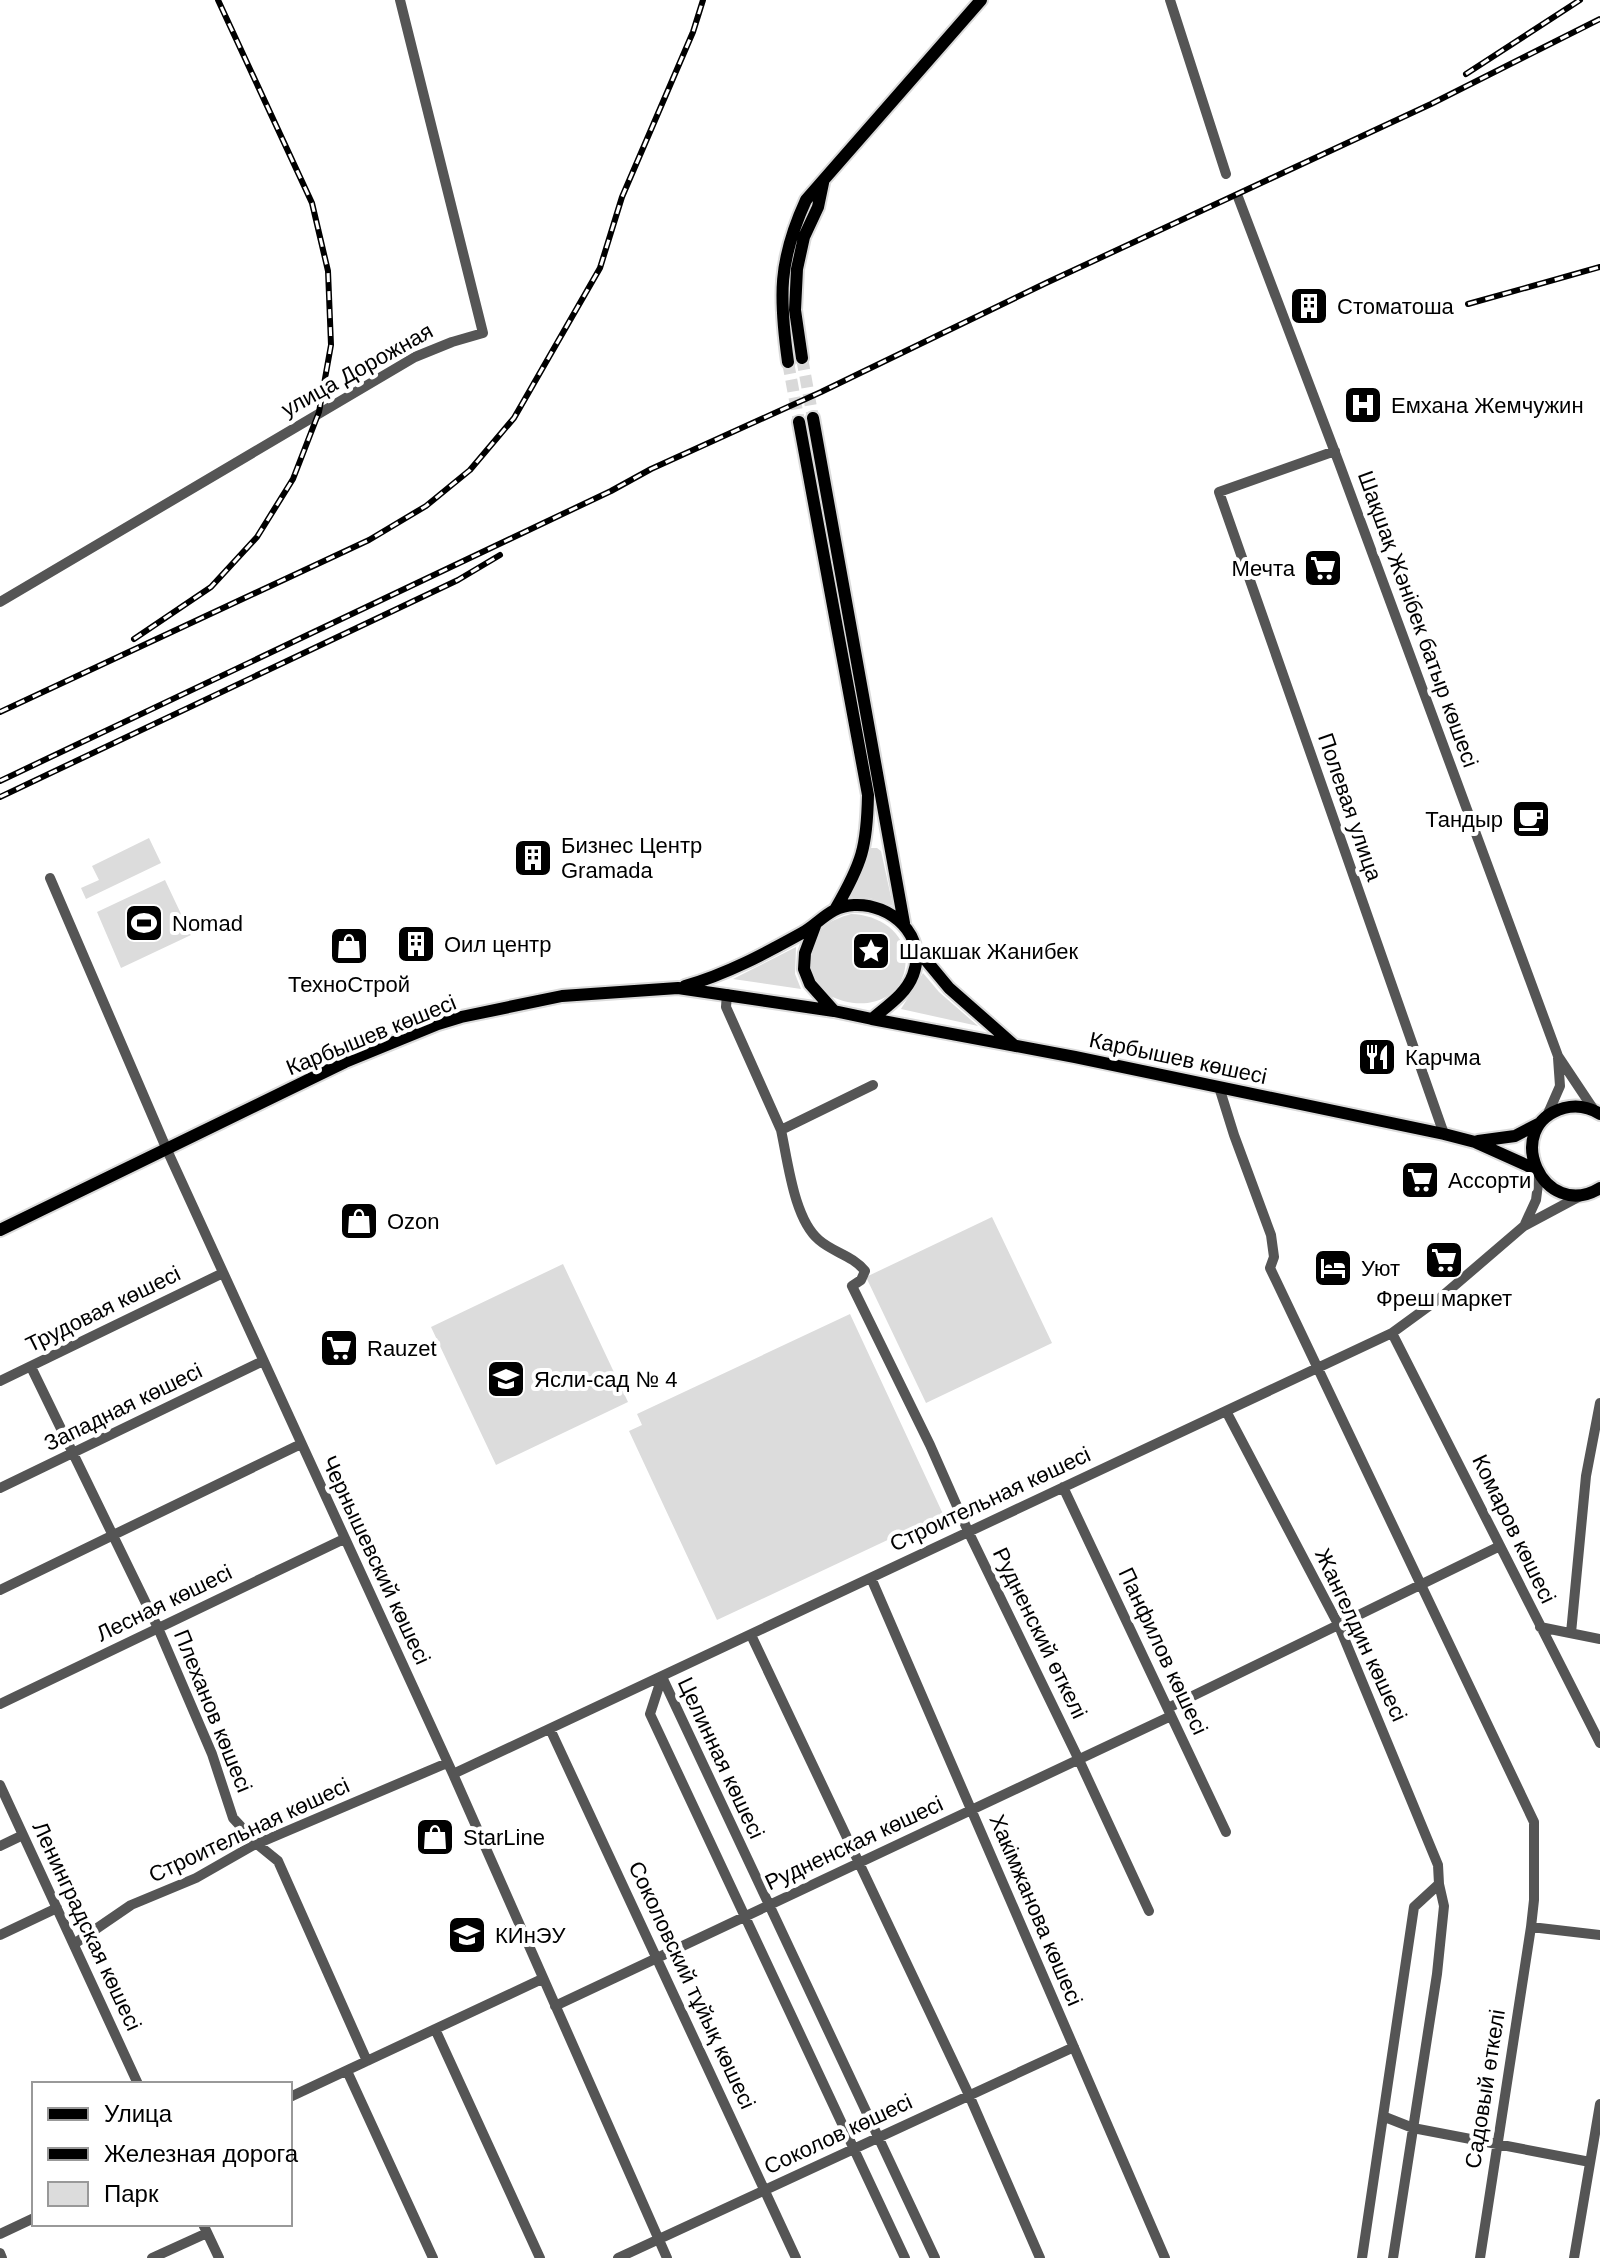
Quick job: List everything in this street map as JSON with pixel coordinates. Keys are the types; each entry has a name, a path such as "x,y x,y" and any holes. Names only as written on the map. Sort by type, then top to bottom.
{"main road":[{"path":"788,362 781,311 783,268 791,234 806,200 981,0"},
{"path":"802,358 795,310 797,269 804,237 818,207 823,183"},
{"path":"813,418 904,923 915,947 949,988 1017,1048"},
{"path":"678,988 728,972 815,926 836,908 856,873 867,836 868,795 799,422"},
{"path":"836,908 871,905 904,923"},
{"path":"815,926 805,953 804,969 810,984 834,1011 872,1019 906,989 914,974 915,947"},
{"name":"Карбышев көшесі","path":"0,1230 345,1062 438,1024 562,996 678,988 834,1011"},
{"name":"Карбышев көшесі","path":"872,1019 1219,1087 1475,1142"},
{"path":"1475,1142 1515,1136 1569,1107 1597,1112"},
{"path":"1537,1172 1532,1145 1544,1120"},
{"path":"1475,1142 1537,1172 1559,1192 1584,1194 1600,1188"}],"street":[{"name":"улица Дорожная","path":"0,602 415,357 483,333 400,0"},
{"path":"1170,0 1226,174"},
{"name":"Шақшақ Жәнібек батыр көшесі","path":"1238,197 1558,1056 1597,1112"},
{"name":"Полевая улица","path":"1335,451 1219,492 1444,1134"},
{"name":"Чернышевский көшесі","path":"50,878 167,1150 453,1774 667,2258"},
{"path":"727,994 726,1007 781,1130 873,1085"},
{"name":"Шақшақ Жәнібек батыр көшесі","path":"1544,1120 1560,1086 1558,1056"},
{"name":"Садовый өткелі","path":"1219,1087 1271,1235 1274,1257 1270,1268 1534,1822 1531,1927 1480,2258"},
{"name":"Рудненский өткелі","path":"781,1130 804,1219 825,1246 855,1259 865,1271 861,1280 852,1286 1149,1911"},
{"path":"1524,1226 1536,1200 1537,1172"},
{"name":"Строительная көшесі","path":"453,1774 1392,1333 1440,1298 1524,1226 1584,1194"},
{"name":"Трудовая көшесі","path":"0,1381 223,1273"},
{"name":"Комаров көшесі","path":"1392,1333 1600,1743"},
{"name":"Западная көшесі","path":"0,1488 263,1361"},
{"name":"Плеханов көшесі","path":"31,1367 158,1628 212,1754 233,1818 278,1861 367,2061"},
{"path":"1571,1633 1586,1476 1600,1403"},
{"name":"Жангелдин көшесі","path":"1226,1411 1339,1626 1438,1865 1444,1906 1437,1974 1393,2258"},
{"path":"0,1590 301,1444"},
{"name":"Панфилов көшесі","path":"1063,1487 1226,1832"},
{"name":"Лесная көшесі","path":"0,1704 344,1539"},
{"name":"Рудненская көшесі","path":"555,2006 1079,1760 1500,1546"},
{"name":"Хакімжанова көшесі","path":"871,1578 1165,2258"},
{"path":"1540,1627 1600,1639"},
{"path":"751,1635 969,2095 1040,2258"},
{"name":"Целинная көшесі","path":"662,1677 935,2258"},
{"name":"Целинная көшесі","path":"662,1677 650,1714 905,2258"},
{"name":"Соколовский тұйық көшесі","path":"550,1729 796,2258"},
{"name":"Строительная көшесі","path":"74,1944 131,1905 196,1878 257,1844 447,1763"},
{"name":"Ленинградская көшесі","path":"0,1785 137,2082"},
{"path":"0,1846 23,1835"},
{"path":"1362,2258 1414,1907 1439,1884"},
{"path":"0,1935 57,1908"},
{"path":"1531,1927 1600,1935"},
{"path":"292,2096 542,1979"},
{"path":"435,2029 540,2258"},
{"name":"Соколов көшесі","path":"618,2258 1074,2047"},
{"path":"347,2071 433,2258"},
{"path":"1574,2258 1593,2170 1600,2104"},
{"path":"1385,2117 1413,2128 1497,2143 1593,2170"},
{"path":"0,2234 32,2219"},
{"path":"152,2258 205,2228 219,2258"}],"green space":[{"name":"Nomad","path":"149,838 161,863 86,899 81,888 99,880 92,866"},
{"path":"868,848 881,851 893,906 870,898 851,897"},
{"name":"Nomad","path":"165,880 191,935 121,968 97,912"},
{"path":"851,914 863,915 884,924 893,930 904,949 904,973 892,993 882,999 861,1003 838,999 820,988 812,972 811,952 818,935 829,923"},
{"path":"796,947 795,974 801,989 733,979"},
{"path":"923,973 939,992 978,1026 901,1009"},
{"path":"992,1217 1052,1343 926,1403 866,1277"},
{"path":"563,1264 628,1402 496,1465 431,1327"},
{"path":"850,1314 943,1514 717,1620 629,1431 642,1425 637,1414"}],"tunnel":[{"path":"802,358 813,418"},
{"path":"788,362 799,422"}],"railway":[{"path":"134,639 211,587 257,537 293,479 319,412 331,345 328,271 312,203 218,0"},
{"path":"0,712 369,540 426,506 470,470 514,418 600,268 622,197 693,32 703,0"},
{"path":"1466,74 1580,0"},
{"path":"0,781 611,491 651,469 1431,104 1600,19"},
{"path":"1468,304 1600,267"},
{"path":"0,797 458,580 500,555"}],"place":[{"name":"Стоматоша","path":"1309,306"},
{"name":"Емхана Жемчужин","path":"1363,405"},
{"name":"Мечта","path":"1323,568"},
{"name":"Тандыр","path":"1531,819"},
{"name":"Бизнес Центр Gramada","path":"533,858"},
{"name":"Nomad","path":"144,923"},
{"name":"Оил центр","path":"416,944"},
{"name":"ТехноСтрой","path":"349,946"},
{"name":"Шакшак Жанибек","path":"871,951"},
{"name":"Карчма","path":"1377,1057"},
{"name":"Ассорти","path":"1420,1180"},
{"name":"Ozon","path":"359,1221"},
{"name":"Фреш маркет","path":"1444,1260"},
{"name":"Уют","path":"1333,1268"},
{"name":"Rauzet","path":"339,1348"},
{"name":"Ясли-сад № 4","path":"506,1379"},
{"name":"StarLine","path":"435,1837"},
{"name":"КИнЭУ","path":"467,1935"}]}
